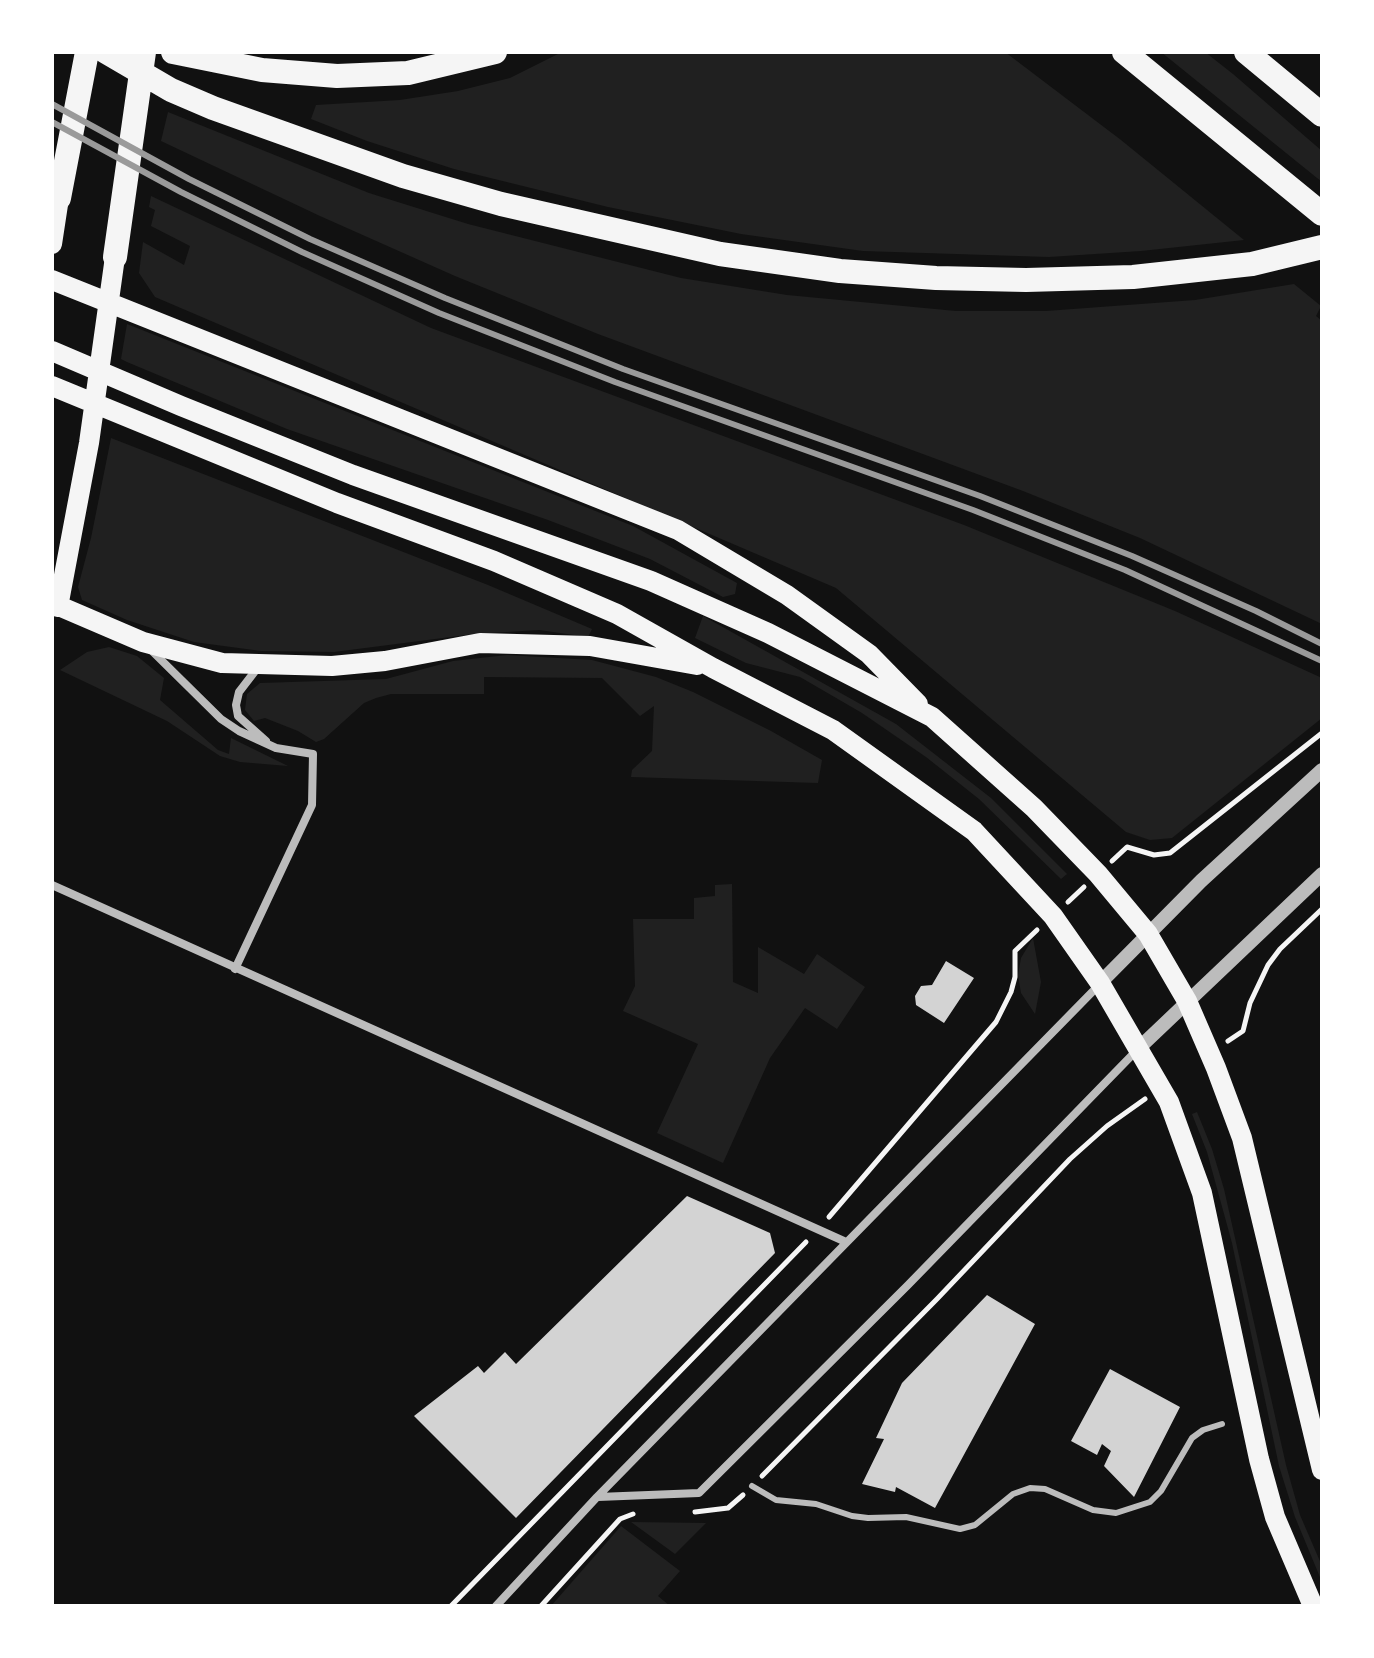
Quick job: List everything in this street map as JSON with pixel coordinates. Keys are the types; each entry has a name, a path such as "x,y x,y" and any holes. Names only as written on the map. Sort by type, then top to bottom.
{"highway":[{"path":"56,202 87,52"},
{"path":"106,52 171,90 403,176 501,204 720,254 840,271 1011,280 1133,277 1252,264 1322,247"},
{"path":"115,257 144,52"},
{"path":"173,52 262,70 337,76 408,73 495,52"},
{"path":"1124,52 1322,214"},
{"path":"1246,52 1322,115"}],"main road":[{"path":"52,244 56,202"},
{"path":"115,257 89,443 55,605 143,642 222,663 332,666 385,661 480,643 590,646 713,668"},
{"path":"52,280 678,530 787,595 869,654 932,717 1034,808 1098,874 1148,934 1187,1001 1242,1138 1322,1470"},
{"path":"56,353 353,475 651,581 768,633 932,717"},
{"path":"55,388 337,503 494,561 617,614 833,730 974,831 1053,916 1100,983 1169,1102 1202,1193 1259,1459 1288,1552 1313,1606"}],"street":[{"path":"143,642 221,719 256,741 313,754 312,805 235,969"},
{"path":"259,666 239,692 236,705 238,716 276,748"},
{"path":"496,1606 597,1497 1148,934 1296,791 1322,770"},
{"path":"597,1497 699,1493 1139,1048 1322,874"},
{"path":"52,885 846,1242"}],"lane":[{"path":"752,1486 776,1500 816,1504 852,1516 906,1517 960,1529 975,1525 1013,1494 1030,1488 1045,1489 1093,1510 1116,1513 1150,1502 1161,1491 1192,1438 1203,1430 1222,1424"}],"path":[{"path":"1127,847 1154,855 1170,853 1322,733"},
{"path":"1243,1031 1257,985 1274,957 1322,909"},
{"path":"1011,992 1015,977 1015,951"},
{"path":"687,1513 728,1508 752,1486 1070,1159 1107,1126"},
{"path":"451,1606 577,1477"},
{"path":"541,1606 620,1519 632,1514 646,1514"}],"shaded area":[{"path":"562,52 1005,52 1121,140 1244,240 1049,257 863,251 741,234 608,207 454,169 311,119 316,105 400,100 458,91 510,78"},
{"path":"1161,52 1205,52 1233,74 1322,151 1322,182"},
{"path":"168,112 369,193 468,224 681,278 787,295 956,311 1046,311 1195,300 1294,284 1321,306 1316,316 1322,321 1322,624 1140,538 1023,491 598,334 455,276 161,141"},
{"path":"151,196 431,328 964,525 1175,611 1322,678 1322,718 1172,838 1150,840 1126,832 836,588 155,297 139,273 143,242 184,265 190,246 151,226 155,210 149,207"},
{"path":"127,324 633,526 737,583 735,594 723,597 650,559 287,429 127,362 121,359"},
{"path":"111,438 488,585 592,629 588,637 539,630 474,634 334,652 261,651 194,642 127,620 82,600 78,587"},
{"path":"703,616 896,724 991,798 1067,874 1061,879 979,799 926,757 862,713 800,677 746,663 695,638"},
{"path":"109,647 137,656 164,678 160,700 218,750 229,754 231,738 288,766 240,762 220,756 167,721 60,670 87,652"},
{"path":"507,655 592,660 656,677 693,692 822,760 818,783 631,777 632,770 652,751 654,706 640,716 602,678 484,677 484,694 391,694 364,703 324,739 316,742 265,718 254,721 245,710 247,694 260,683 386,679 453,661"},
{"path":"732,884 733,982 758,993 758,947 804,974 817,954 865,987 837,1029 805,1008 770,1058 723,1163 657,1133 698,1044 623,1011 635,986 633,919 694,919 694,898 715,896 715,885"},
{"path":"1033,938 1041,982 1035,1014 1021,993 1018,975 1021,958"},
{"path":"1197,1112 1224,1189 1286,1465 1300,1515 1322,1566 1322,1582 1295,1517 1279,1466 1232,1243 1207,1152 1192,1114"},
{"path":"631,1522 706,1523 675,1554"},
{"path":"621,1526 680,1571 658,1596 670,1606 551,1606"}],"building":[{"path":"946,961 974,978 944,1023 916,1005 915,996 921,986 932,985"},
{"path":"687,1196 770,1233 775,1253 516,1518 414,1416 478,1366 484,1373 505,1352 516,1364"},
{"path":"987,1295 1035,1324 935,1508 896,1487 895,1492 862,1484 884,1439 876,1438 902,1383"},
{"path":"1110,1369 1180,1407 1134,1497 1104,1466 1111,1451 1102,1444 1097,1455 1071,1441"}],"railway":[{"path":"52,104 189,179 310,239 445,298 623,369 980,496 1132,556 1322,644"},
{"path":"52,122 181,192 302,252 439,313 615,382 973,510 1125,570 1322,661"}]}
